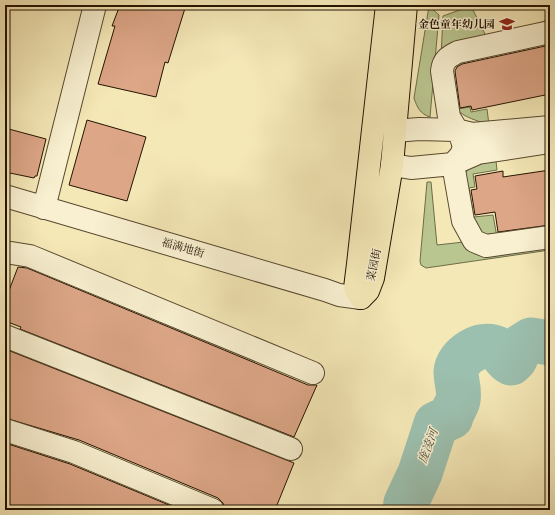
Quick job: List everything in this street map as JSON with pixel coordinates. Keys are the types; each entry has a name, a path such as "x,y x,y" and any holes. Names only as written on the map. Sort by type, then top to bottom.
{"main road":[{"name":"菜园街","path":"387,5 360,248 354,288 360,298 368,291 373,278 392,165 406,5"}],"street":[{"path":"44,208 95,5"},
{"path":"453,164 461,155 464,147 461,137 449,117 442,71 443,64 448,56 458,52 550,32"},
{"path":"395,131 456,130 472,134 550,127"},
{"path":"392,165 411,168 453,164 478,153 550,142"},
{"path":"453,164 463,221 474,241 486,246 550,237"},
{"name":"福满地街","path":"5,196 339,295 360,298"},
{"path":"5,252 30,256 313,373"},
{"path":"5,336 291,449"},
{"path":"5,430 74,452 213,510"}],"green space":[{"path":"429,6 439,15 430,117 419,110 414,98"},
{"path":"471,6 487,38 505,36 550,19 550,26 441,57 443,16"},
{"path":"450,63 455,82 452,83 458,109 470,107 471,112 487,109 489,125 465,116 456,108 453,102 448,78"},
{"path":"496,161 497,170 473,174 475,187 469,188 474,217 493,215 497,237 476,234 462,178 468,169 476,165"},
{"path":"427,182 431,182 437,245 464,242 550,243 550,250 426,268 421,265 420,261"},
{"path":"550,324 550,336 522,339 514,347 510,354 507,354 497,344 491,341 483,340 508,335"},
{"path":"449,376 453,382 447,410 431,423 427,431 431,417"}],"building":[{"path":"120,5 186,5 168,63 165,62 156,97 98,84 115,26 112,26"},
{"path":"550,45 550,94 472,110 471,106 460,108 455,71 457,67 462,64"},
{"path":"87,120 146,137 127,201 69,185"},
{"path":"5,128 46,139 37,176 34,178 5,172"},
{"path":"550,170 550,225 498,232 495,212 475,215 471,190 477,189 475,176 503,171 503,177"},
{"path":"18,267 27,268 308,385 317,385 294,437 20,329 21,327 5,321 5,301"},
{"path":"10,351 294,463 275,510 225,510 223,503 218,498 79,440 5,418 5,362"},
{"path":"5,443 70,464 181,510 5,510"}],"waterway":[{"name":"庞凌河","path":"405,510 406,503 420,473 436,424 451,417 457,402 459,393 456,372 457,366 465,356 477,348 490,346 498,349 511,363 515,359 520,347 531,340 550,343"}],"place":[{"name":"金色童年幼儿园","path":"507,24"}]}
